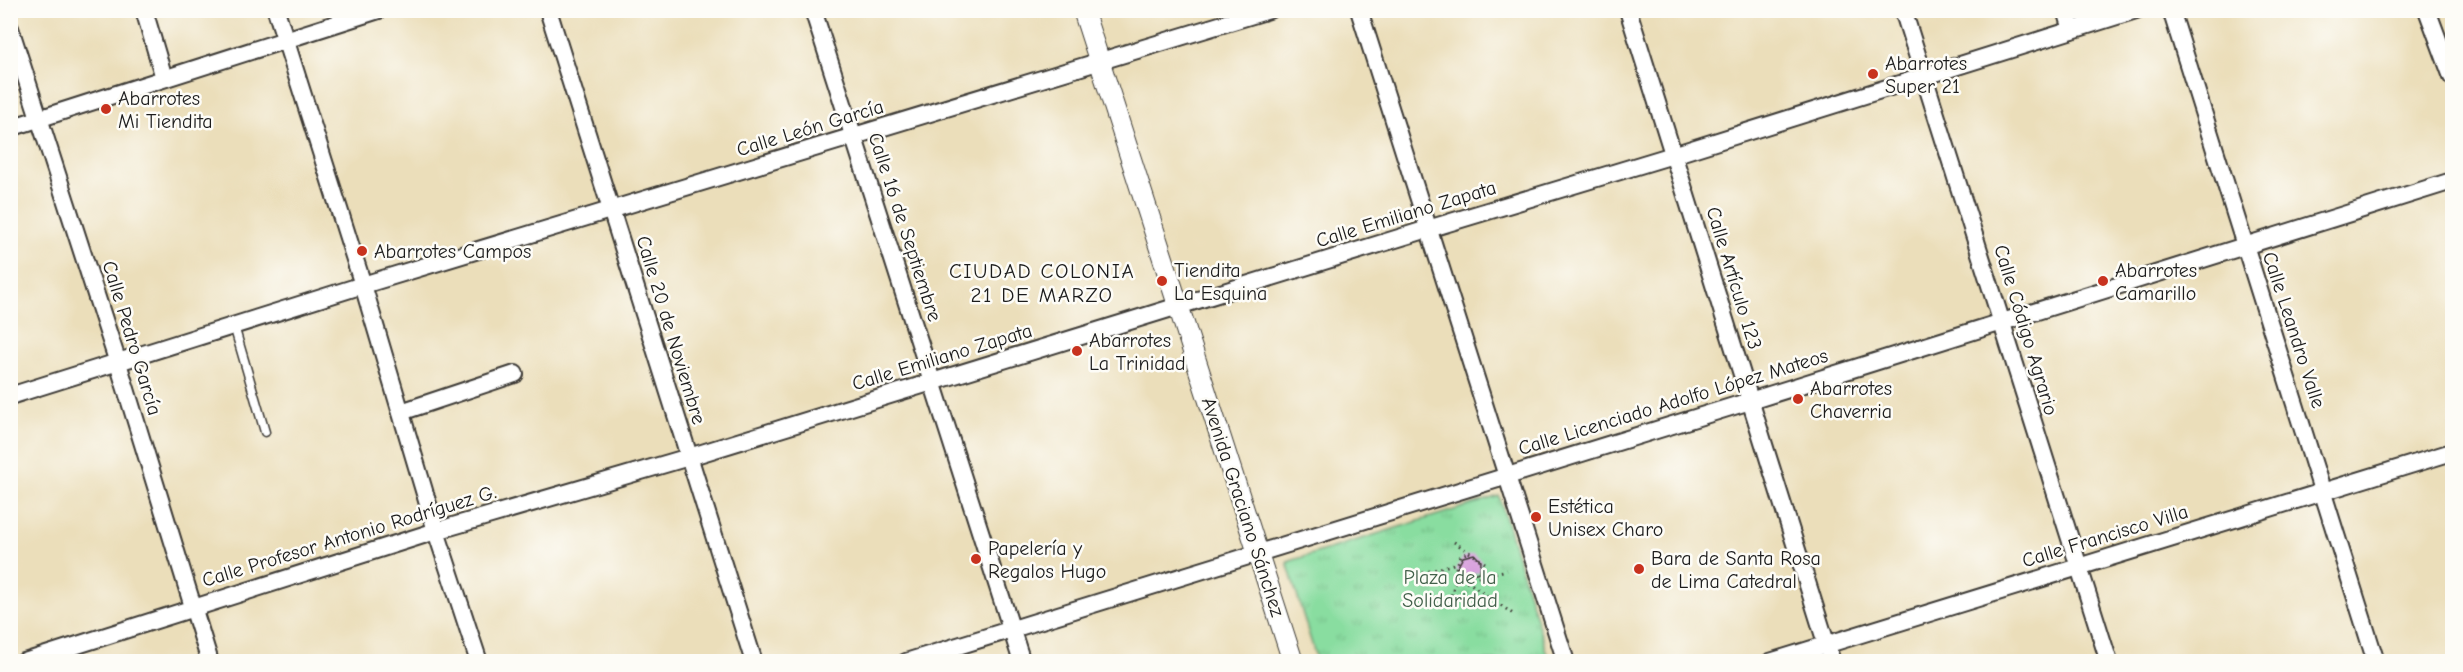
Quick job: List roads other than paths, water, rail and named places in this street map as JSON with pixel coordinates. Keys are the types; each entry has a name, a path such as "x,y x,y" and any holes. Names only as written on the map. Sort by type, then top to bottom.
{"street":[{"path":"144,10 165,78"},
{"path":"276,10 363,285 436,531 479,662"},
{"path":"10,128 379,10"},
{"name":"Calle 20 de Noviembre","path":"548,10 753,662"},
{"name":"Calle 16 de Septiembre","path":"813,10 1022,662"},
{"name":"Avenida Graciano Sánchez","path":"1083,10 1293,662"},
{"name":"Calle León García","path":"10,396 363,285 1269,10"},
{"path":"1359,10 1566,662"},
{"name":"Calle Artículo 123","path":"1628,10 1832,662"},
{"name":"Calle Código Agrario","path":"1903,10 2109,662"},
{"path":"2066,10 2072,30"},
{"name":"Calle Emiliano Zapata","path":"689,457 1428,229 1673,156 2136,10"},
{"name":"Calle Leandro Valle","path":"2171,10 2376,662"},
{"path":"2427,10 2452,77"},
{"name":"Calle Pedro García","path":"10,28 41,118 210,662"},
{"name":"Calle Licenciado Adolfo López Mateos","path":"906,662 2452,181"},
{"path":"401,412 515,374"},
{"name":"Calle Francisco Villa","path":"1770,662 2078,565 2452,452"},
{"name":"Calle Profesor Antonio Rodríguez G.","path":"24,662 193,606 436,531 689,457"}],"lane":[{"path":"234,326 265,432"}],"place":[{"name":"Abarrotes Super 21","path":"1873,74"},
{"name":"Abarrotes Mi Tiendita","path":"106,109"},
{"name":"Abarrotes Campos","path":"362,251"},
{"name":"Tiendita La Esquina","path":"1162,281"},
{"name":"Abarrotes Camarillo","path":"2103,281"},
{"name":"Abarrotes La Trinidad","path":"1077,351"},
{"name":"Abarrotes Chaverria","path":"1798,399"},
{"name":"Estética Unisex Charo","path":"1536,517"},
{"name":"Papelería y Regalos Hugo","path":"976,559"},
{"name":"Bara de Santa Rosa de Lima Catedral","path":"1639,569"}],"district":[{"name":"CIUDAD COLONIA 21 DE MARZO","path":"1042,283"}],"park label":[{"name":"Plaza de la Solidaridad","path":"1450,588"}]}
